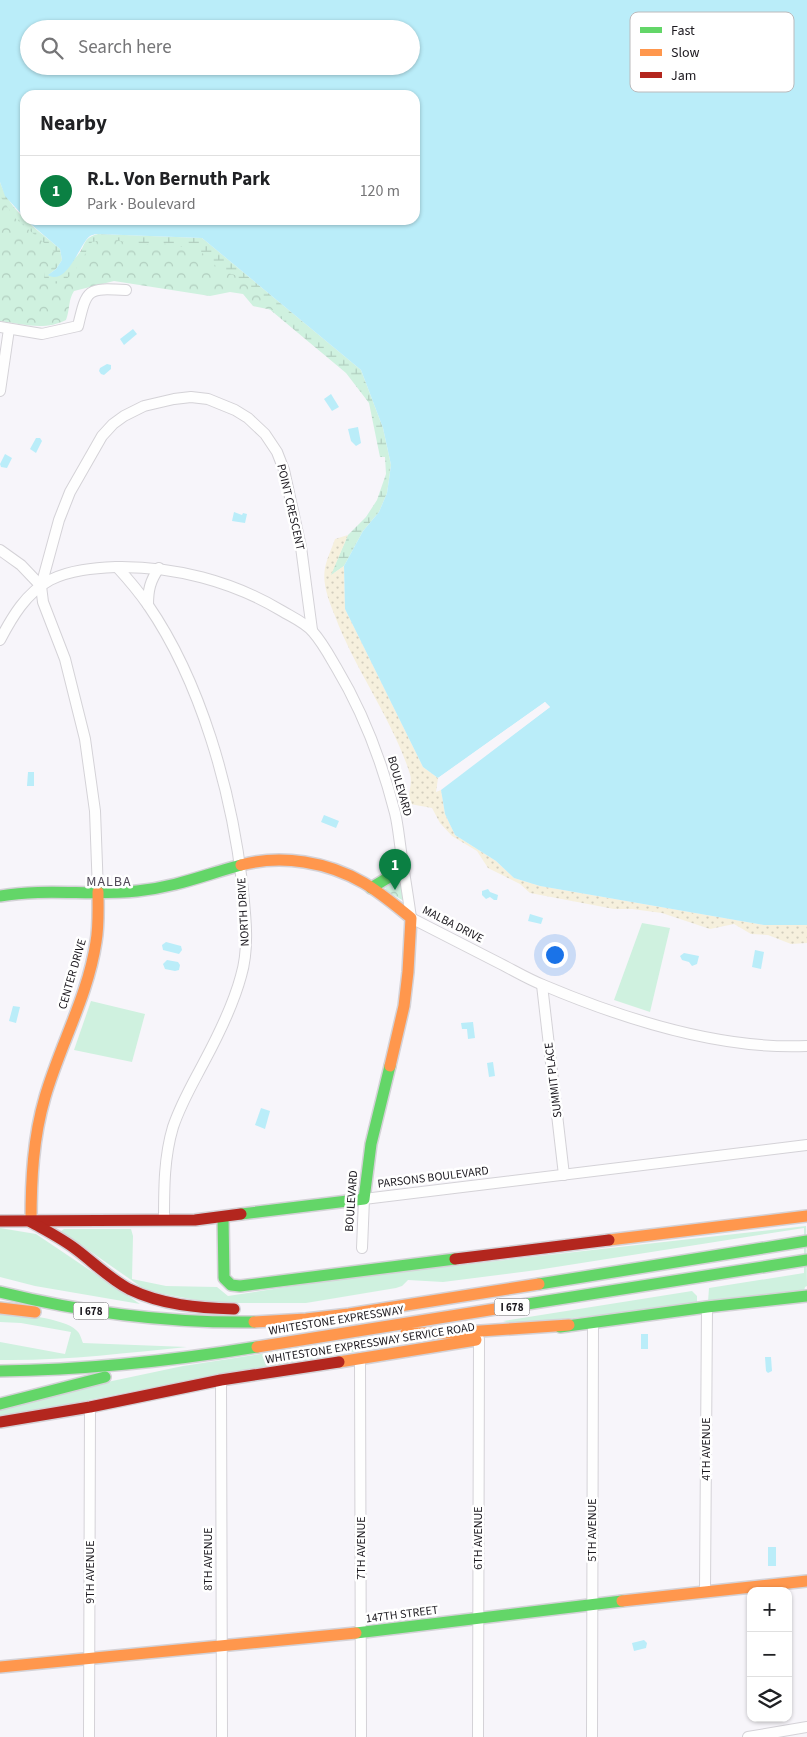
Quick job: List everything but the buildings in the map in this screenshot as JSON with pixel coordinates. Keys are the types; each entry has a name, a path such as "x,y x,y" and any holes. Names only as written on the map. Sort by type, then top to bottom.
{"main road":[{"name":"MALBA DRIVE","path":"0,896 30,891 133,891 179,885 240,866 267,860 301,861 318,864 360,881 411,918"},
{"path":"371,888 404,868"},
{"name":"CENTER DRIVE","path":"31,1222 32,1168 38,1126 46,1096 91,965 97,931 98,892"},
{"name":"BOULEVARD","path":"364,1199 370,1144 404,1006 411,918"},
{"name":"PARSONS BOULEVARD","path":"31,1222 53,1220 189,1220 364,1199"},
{"path":"223,1217 225,1280 236,1286 244,1286 807,1216"},
{"path":"0,1221 31,1222 75,1248 115,1281 154,1299 184,1305 243,1310"},
{"name":"WHITESTONE EXPRESSWAY","path":"0,1292 46,1303 98,1312 184,1321 288,1320 331,1316 807,1241"},
{"name":"WHITESTONE EXPRESSWAY","path":"0,1372 91,1368 195,1356 807,1260"},
{"name":"WHITESTONE EXPRESSWAY SERVICE ROAD","path":"0,1422 90,1407 221,1380 479,1339 707,1307 807,1296"},
{"path":"258,1310 401,1305"},
{"path":"0,1308 114,1320 184,1321"},
{"path":"349,1332 443,1333 569,1326"},
{"path":"0,1404 38,1393 195,1356"},
{"path":"0,1382 91,1368"},
{"name":"147TH STREET","path":"0,1667 362,1632 705,1591 807,1581"}],"street":[{"path":"0,391 4,328 42,334 78,326 84,299 91,291 100,289 126,290"},
{"name":"POINT CRESCENT","path":"41,586 62,510 78,476 102,436 124,416 144,406 191,397 208,400 235,410 248,418 265,434 276,452 284,470 296,521 309,598 312,630"},
{"path":"0,550 27,570 41,586 19,609 0,640"},
{"name":"NORTH DRIVE","path":"117,567 148,605 176,654 200,709 218,760 225,789 240,866 246,917 246,944 242,974 230,1011 187,1093 173,1127 165,1171 164,1220"},
{"name":"BOULEVARD","path":"41,586 52,579 94,568 159,568 202,577 248,594 284,612 312,630 343,680 360,713 377,754 396,815 411,918"},
{"path":"148,605 148,590 151,580 159,568"},
{"name":"CENTER DRIVE","path":"41,586 44,607 55,630 65,659 86,740 95,810 98,892"},
{"name":"MALBA DRIVE","path":"411,918 542,985 627,1016 720,1040 807,1046"},
{"name":"SUMMIT PLACE","path":"542,985 564,1175"},
{"name":"PARSONS BOULEVARD","path":"364,1199 807,1145"},
{"name":"BOULEVARD","path":"362,1248 364,1199"},
{"name":"4TH AVENUE","path":"705,1591 707,1307"},
{"name":"5TH AVENUE","path":"592,1737 593,1322"},
{"name":"6TH AVENUE","path":"478,1737 479,1339"},
{"name":"7TH AVENUE","path":"360,1359 361,1737"},
{"name":"8TH AVENUE","path":"221,1380 222,1737"},
{"name":"9TH AVENUE","path":"89,1737 90,1407"},
{"path":"748,1737 807,1727"}],"green space":[{"path":"0,182 10,202 20,214 20,225 32,225 60,249 62,260 56,269 48,275 73,260 79,254 86,241 98,234 202,238 361,370 383,428 391,465 387,493 379,512 363,531 344,566 330,576 348,535 366,517 377,500 386,474 385,457 380,457 369,403 346,373 237,282 137,273 61,287 0,272"},
{"path":"0,196 20,222 20,225 23,225 56,253 56,263 45,272 46,282 54,284 67,279 79,264 92,242 110,238 135,245 161,243 196,249 208,257 220,271 235,275 277,311 253,306 243,294 230,292 210,296 114,281 74,291 66,320 58,323 33,326 0,321"},
{"path":"398,877 401,880 404,901 386,891 385,886"},
{"path":"642,923 670,928 650,1012 614,1000"},
{"path":"91,1001 145,1014 132,1062 74,1050"},
{"path":"806,1226 807,1286 804,1291 708,1302 709,1288 804,1273 804,1228 537,1270 443,1282 408,1280 402,1286 396,1288 306,1303 213,1303 147,1291 61,1231 64,1229 131,1229 133,1236 132,1279 166,1286 217,1287 228,1296 345,1278"},
{"path":"0,1228 36,1234 140,1304 35,1286 0,1277"},
{"path":"692,1291 697,1296 697,1302 691,1306 514,1324 503,1321"},
{"path":"0,1312 40,1317 61,1322 77,1331 83,1343 187,1347 71,1358 0,1360 0,1342 65,1354 71,1332 21,1323 0,1322"},
{"path":"378,1336 395,1336 391,1346 343,1353 0,1416 0,1409 79,1388 183,1366"}],"sand":[{"path":"348,535 331,575 344,566 345,609 423,767 438,778 436,792 441,790 445,814 455,835 496,861 514,878 540,886 764,925 807,925 807,943 791,944 768,935 751,934 734,924 710,929 662,913 614,909 530,893 520,884 488,868 477,851 452,836 440,823 432,808 410,804 411,778 402,753 394,733 343,636 330,604 324,580 325,568 335,539"}],"water":[{"path":"0,0 807,0 807,925 764,925 540,886 514,878 496,861 455,835 445,814 441,790 550,707 545,702 438,778 423,767 345,609 344,566 363,531 379,512 387,493 391,465 383,428 361,370 202,238 97,234 90,236 86,240 67,270 55,277 48,275 56,269 62,260 60,249 32,225 420,225 420,90 20,90 20,212 5,196 0,182"},
{"path":"133,329 137,334 124,345 120,339"},
{"path":"107,364 111,365 111,369 104,375 101,374 100,368"},
{"path":"331,394 339,407 332,411 324,399"},
{"path":"358,427 361,443 356,446 351,441 348,429"},
{"path":"36,438 40,438 42,441 36,453 30,449"},
{"path":"5,454 12,458 7,468 1,467 0,464"},
{"path":"234,512 242,515 243,513 247,514 245,523 232,521"},
{"path":"28,772 34,772 34,786 27,786"},
{"path":"324,815 339,821 336,828 321,822"},
{"path":"488,889 490,892 498,895 497,900 490,897 486,899 482,895 482,891"},
{"path":"530,914 543,918 541,924 528,921"},
{"path":"166,942 181,946 182,950 179,954 163,950 162,945"},
{"path":"755,950 764,952 761,969 752,967"},
{"path":"684,953 699,956 697,964 692,966 689,962 682,960 680,956"},
{"path":"167,960 178,962 180,965 179,970 165,969 163,964"},
{"path":"13,1006 20,1007 16,1023 9,1021"},
{"path":"473,1022 475,1038 468,1039 467,1029 462,1029 461,1023"},
{"path":"493,1062 495,1076 489,1077 487,1063"},
{"path":"261,1108 270,1111 265,1129 255,1125"},
{"path":"641,1334 648,1334 648,1349 641,1349"},
{"path":"765,1357 771,1357 772,1371 768,1373 766,1371"},
{"path":"768,1547 776,1547 776,1566 768,1566"},
{"path":"644,1640 647,1643 646,1648 634,1651 632,1643"}],"pier":[{"path":"545,702 550,707 438,791 439,788 546,707 545,705 438,781 438,778"}],"traffic: fast":[{"path":"0,896 51,892 103,893 137,891 177,884 241,865"},
{"path":"371,888 404,868"},
{"path":"241,1214 364,1199 371,1144 390,1066"},
{"path":"223,1217 224,1278 231,1285 240,1286 455,1259"},
{"path":"539,1284 807,1241"},
{"path":"508,1307 807,1260"},
{"path":"0,1292 63,1306 126,1315 189,1321 254,1322"},
{"path":"560,1327 707,1307 807,1296"},
{"path":"0,1371 128,1364 193,1357 257,1347"},
{"path":"0,1404 105,1377"},
{"path":"356,1633 622,1601"}],"traffic: slow":[{"path":"241,865 272,860 288,860 320,865 350,876 370,887 411,918 404,1006 390,1066"},
{"path":"31,1222 32,1175 35,1143 41,1112 51,1078 87,982 98,929 98,892"},
{"path":"609,1240 807,1216"},
{"path":"254,1322 349,1314 539,1284"},
{"path":"257,1347 508,1307"},
{"path":"0,1308 35,1312"},
{"path":"406,1333 451,1333 569,1325"},
{"path":"339,1362 476,1340"},
{"path":"622,1601 807,1581"},
{"path":"0,1667 356,1633"}],"traffic: jam":[{"path":"0,1221 195,1220 241,1214"},
{"path":"31,1222 72,1246 109,1276 129,1289 154,1299 180,1305 234,1309"},
{"path":"455,1259 609,1240"},
{"path":"0,1422 90,1407 221,1380 339,1362"}],"place":[{"name":"R.L. Von Bernuth Park","path":"395,890"}],"district":[{"name":"MALBA","path":"109,881"}]}
